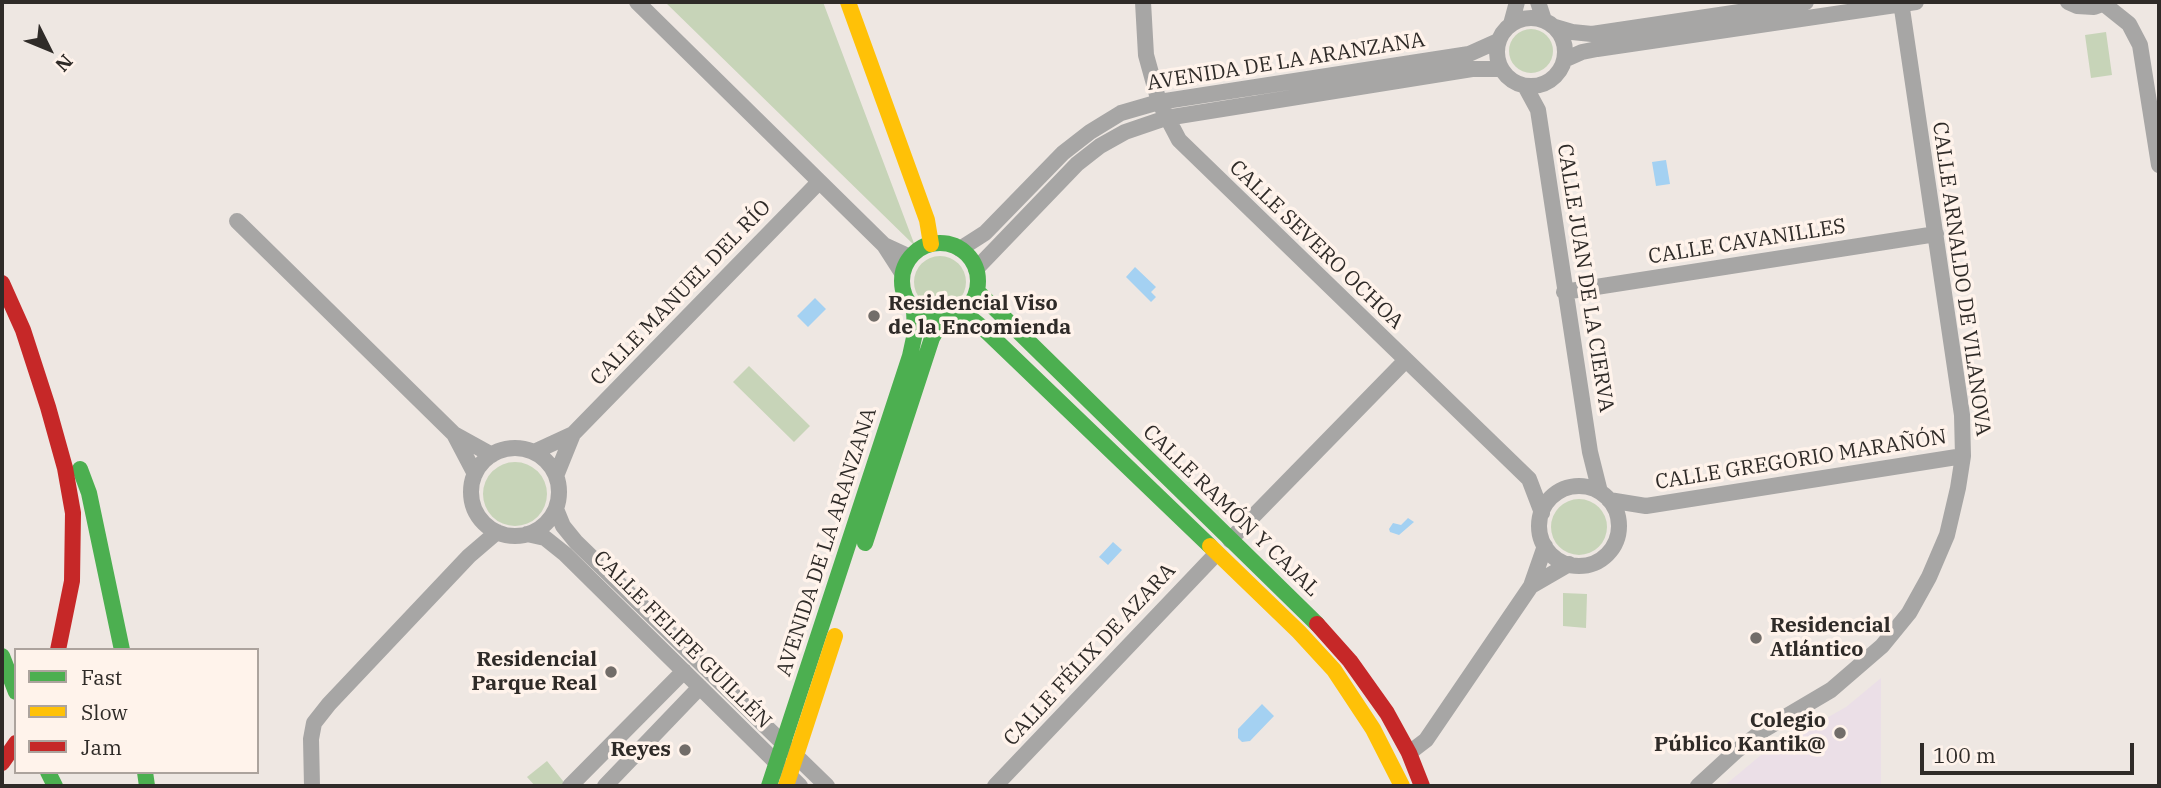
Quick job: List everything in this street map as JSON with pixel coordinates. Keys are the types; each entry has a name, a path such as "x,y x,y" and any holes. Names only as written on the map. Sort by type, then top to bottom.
{"main road":[{"path":"848,2 927,220 938,243"},
{"path":"938,243 960,249 970,257 976,269 977,291 968,306 950,317 933,319 914,310 903,294 902,273 910,257 919,249 938,243"},
{"path":"2,283 52,389 89,493 122,648"},
{"name":"CALLE RAMÓN Y CAJAL","path":"977,291 1318,625 1350,660 1387,713 1409,753 1422,786"},
{"name":"AVENIDA DE LA ARANZANA","path":"769,786 910,356 915,333 914,310"},
{"name":"CALLE RAMÓN Y CAJAL","path":"950,317 973,320 984,329 1299,632 1334,670 1373,729 1400,786"},
{"name":"AVENIDA DE LA ARANZANA","path":"792,783 796,756 932,338 950,317"},
{"path":"23,330 65,468 73,513 72,581 58,648"},
{"path":"2,657 14,687"},
{"path":"2,763 14,746"}],"street":[{"path":"637,2 884,245 902,273"},
{"name":"CALLE SEVERO OCHOA","path":"1143,2 1146,55 1159,102 1179,140 1529,479 1561,491"},
{"path":"1511,24 1517,2"},
{"path":"1538,2 1550,24 1562,37 1564,60 1557,74 1544,83 1525,86 1511,80 1501,69 1497,55 1503,32 1521,19 1533,18 1550,24 1572,32 1592,34 1806,2"},
{"path":"2068,2 2077,6 2094,7 2110,3 2136,33 2159,165"},
{"path":"1564,60 1597,49 1906,3"},
{"name":"CALLE ARNALDO DE VILANOVA","path":"1698,786 1765,729 1831,690 1882,646 1909,613 1947,536 1963,456 1962,415 1906,3"},
{"name":"AVENIDA DE LA ARANZANA","path":"960,249 985,233 1063,153 1121,113 1159,102 1469,54 1499,41"},
{"name":"AVENIDA DE LA ARANZANA","path":"976,269 1077,164 1100,146 1125,132 1166,118 1472,69 1501,69"},
{"name":"CALLE JUAN DE LA CIERVA","path":"1538,110 1544,83"},
{"name":"CALLE JUAN DE LA CIERVA","path":"1525,86 1538,110 1590,452 1605,496"},
{"name":"CALLE MANUEL DEL RÍO","path":"534,452 573,434 819,181"},
{"path":"237,221 454,434 492,455"},
{"name":"CALLE CAVANILLES","path":"1564,292 1936,234"},
{"path":"884,245 910,257"},
{"path":"1230,540 1406,360"},
{"path":"454,434 475,474"},
{"name":"CALLE MANUEL DEL RÍO","path":"556,476 573,434"},
{"path":"520,448 534,452 551,466 556,476 559,498 556,509 539,529 527,534 512,536 497,532 485,524 472,499 471,486 475,474 482,463 505,449 520,448"},
{"name":"CALLE JUAN DE LA CIERVA","path":"1579,486 1590,452"},
{"name":"CALLE GREGORIO MARAÑÓN","path":"1605,496 1646,506 1963,456"},
{"name":"CALLE SEVERO OCHOA","path":"1529,479 1542,513"},
{"path":"1579,486 1605,496 1618,519 1616,541 1602,559 1592,564 1559,561 1545,546 1541,536 1542,513 1546,504 1561,491 1579,486"},
{"name":"CALLE GREGORIO MARAÑÓN","path":"1619,529 1646,506"},
{"name":"CALLE FELIPE GUILLÉN","path":"556,509 563,526 576,542 827,786"},
{"path":"469,556 480,516"},
{"path":"312,786 311,739 314,723 469,556 497,532"},
{"name":"CALLE FELIPE GUILLÉN","path":"527,534 545,538 565,554 777,764 792,783"},
{"path":"1409,753 1426,740 1531,586 1545,546"},
{"name":"CALLE FÉLIX DE AZARA","path":"995,786 1217,553"},
{"path":"1531,586 1569,564"},
{"path":"570,786 684,671"},
{"path":"605,786 700,687"}],"shaded area":[{"name":"Colegio Público Kantik@","path":"1881,678 1881,786 1724,786 1761,755 1846,707"}],"green space":[{"path":"665,2 823,2 915,246"},
{"path":"1531,29 1540,30 1547,35 1552,42 1552,60 1547,67 1540,72 1531,73 1522,72 1515,67 1510,60 1509,51 1510,42 1515,35 1522,30"},
{"path":"2106,32 2112,75 2091,78 2085,35"},
{"path":"940,256 959,263 966,282 959,301 940,308 921,301 914,282 921,263"},
{"path":"749,366 810,426 794,442 733,382"},
{"path":"515,462 533,468 541,476 547,494 541,512 533,520 515,526 497,520 489,512 483,494 489,476 497,468"},
{"path":"1574,499 1584,499 1599,507 1605,516 1605,538 1599,547 1584,555 1574,555 1556,543 1551,532 1551,522 1563,504"},
{"path":"1563,593 1587,594 1586,628 1563,626"},
{"path":"547,761 567,786 535,786 527,777"}],"water":[{"path":"1666,160 1670,184 1656,186 1652,162"},
{"path":"1135,267 1156,287 1151,292 1156,297 1151,302 1126,277"},
{"path":"815,298 826,309 808,327 797,316"},
{"path":"1408,518 1414,522 1399,535 1390,532 1393,523 1401,525"},
{"path":"1113,542 1122,550 1108,565 1099,557"},
{"path":"1262,704 1274,716 1250,741 1242,742 1238,738 1238,729"}],"traffic: fast":[{"path":"940,243 955,246 967,254 975,266 978,281 975,296 967,308 955,316 940,319 925,316 913,308 905,296 902,281 905,266 913,254 925,246 940,243"},
{"path":"977,291 1317,624"},
{"path":"769,786 910,356 915,333 914,310"},
{"path":"958,315 973,320 984,329 1210,546"},
{"path":"865,543 932,338 943,319"},
{"path":"80,469 89,493 122,648"},
{"path":"2,656 14,687"},
{"path":"49,774 55,786"},
{"path":"145,774 147,786"}],"traffic: slow":[{"path":"848,2 927,220 931,244"},
{"path":"1210,546 1299,632 1334,670 1373,729 1402,786"},
{"path":"786,786 835,636"}],"traffic: jam":[{"path":"2,283 23,330 48,407 65,468 73,513 72,581 58,648"},
{"path":"1317,624 1350,661 1387,713 1409,753 1422,786"},
{"path":"2,763 14,746"}],"place":[{"name":"Residencial Viso de la Encomienda","path":"874,316"},
{"name":"Residencial Atlántico","path":"1756,638"},
{"name":"Residencial Parque Real","path":"611,672"},
{"name":"Colegio Público Kantik@","path":"1840,733"},
{"name":"Reyes","path":"685,750"}]}
